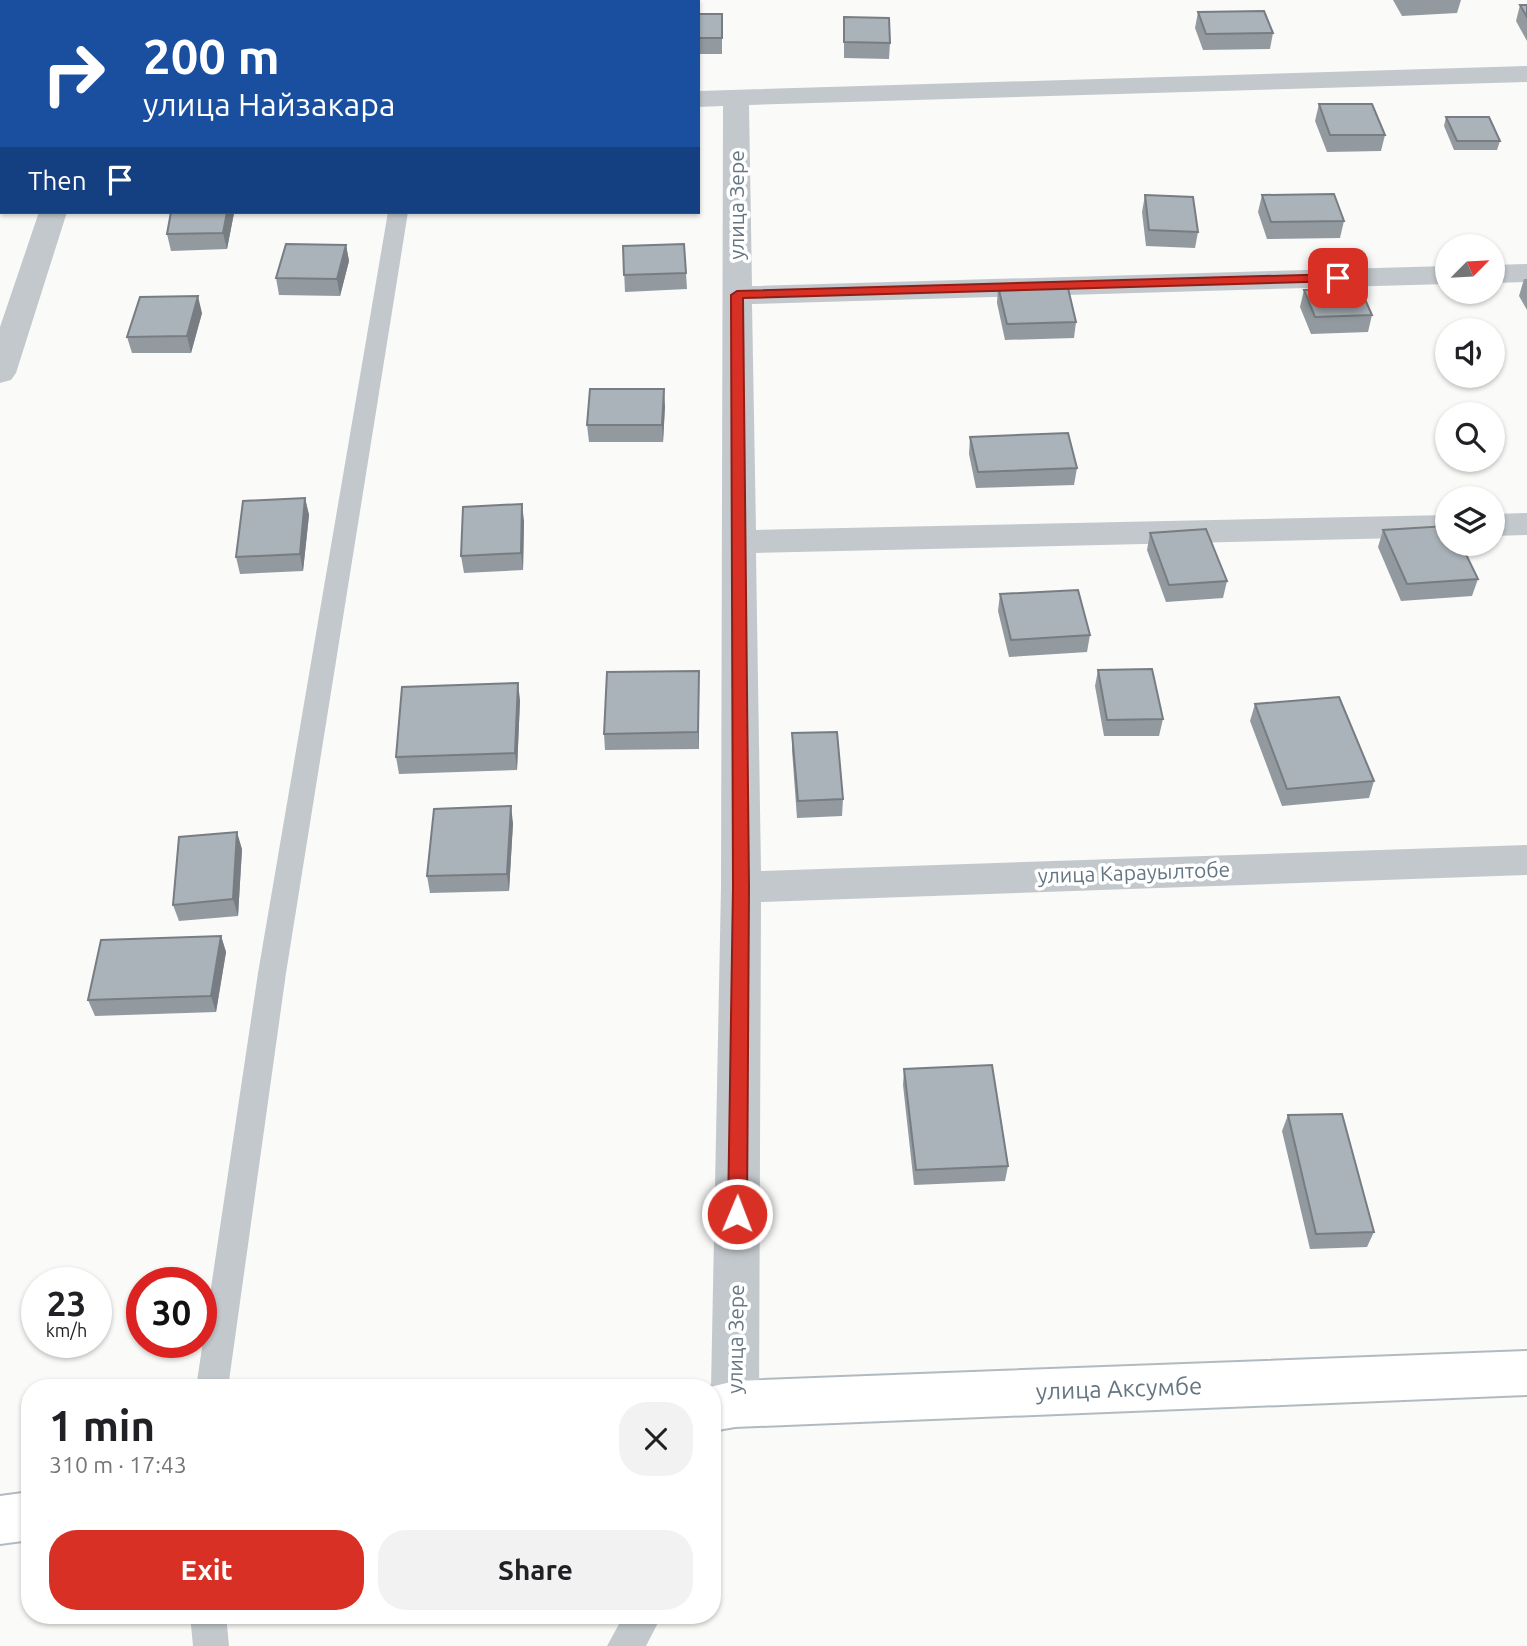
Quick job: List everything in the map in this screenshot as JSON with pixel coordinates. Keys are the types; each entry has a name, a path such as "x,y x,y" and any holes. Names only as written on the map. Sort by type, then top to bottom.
{"main road":[{"name":"улица Аксумбе","path":"721,1416 1527,1373"},
{"path":"0,1520 21,1517"}],"street":[{"path":"700,99 1527,74"},
{"name":"улица Зере","path":"721,1391 741,887 736,97"},
{"path":"0,373 52,214"},
{"path":"1505,274 1527,273"},
{"path":"737,295 1435,275"},
{"path":"1505,525 1527,524"},
{"path":"739,542 1435,526"},
{"name":"улица Карауылтобе","path":"741,887 1527,860"}],"lane":[{"path":"213,1379 272,973 398,214"},
{"path":"209,1624 211,1646"},
{"path":"625,1646 639,1624"}],"building":[{"path":"1520,5 1527,5 1527,17"},
{"path":"1264,11 1273,33 1206,34 1198,12"},
{"path":"700,14 722,14 722,38 700,38"},
{"path":"844,17 889,18 890,43 844,42"},
{"path":"1319,104 1372,104 1385,135 1330,135"},
{"path":"1446,117 1489,117 1500,141 1457,141"},
{"path":"1334,194 1344,221 1271,222 1262,195"},
{"path":"1145,195 1193,197 1198,232 1149,230"},
{"path":"171,214 227,214 223,233 167,234"},
{"path":"286,244 346,245 337,279 276,278"},
{"path":"684,244 686,273 624,275 623,246"},
{"path":"1067,284 1076,322 1007,324 998,286"},
{"path":"1360,288 1372,315 1315,317 1304,290"},
{"path":"198,296 187,336 127,337 140,297"},
{"path":"590,389 664,389 662,425 587,425"},
{"path":"1068,433 1077,468 978,472 970,437"},
{"path":"305,498 300,554 236,557 243,501"},
{"path":"522,504 521,553 461,556 463,507"},
{"path":"1435,527 1435,556 1467,556 1478,579 1407,584 1383,530"},
{"path":"1206,529 1227,581 1169,585 1150,533"},
{"path":"1078,590 1090,635 1011,640 1000,594"},
{"path":"1152,669 1163,719 1107,720 1098,670"},
{"path":"699,671 698,732 604,734 607,672"},
{"path":"518,683 515,753 396,757 402,687"},
{"path":"1339,697 1374,781 1287,789 1255,704"},
{"path":"837,732 843,799 798,801 792,733"},
{"path":"511,806 507,874 427,876 434,809"},
{"path":"237,832 233,899 173,905 179,837"},
{"path":"221,936 211,996 88,1000 101,940"},
{"path":"992,1065 1008,1166 916,1170 904,1069"},
{"path":"1342,1114 1374,1232 1316,1234 1288,1115"}],"route":[{"path":"737,1214 741,887 737,295 1338,278"}]}
